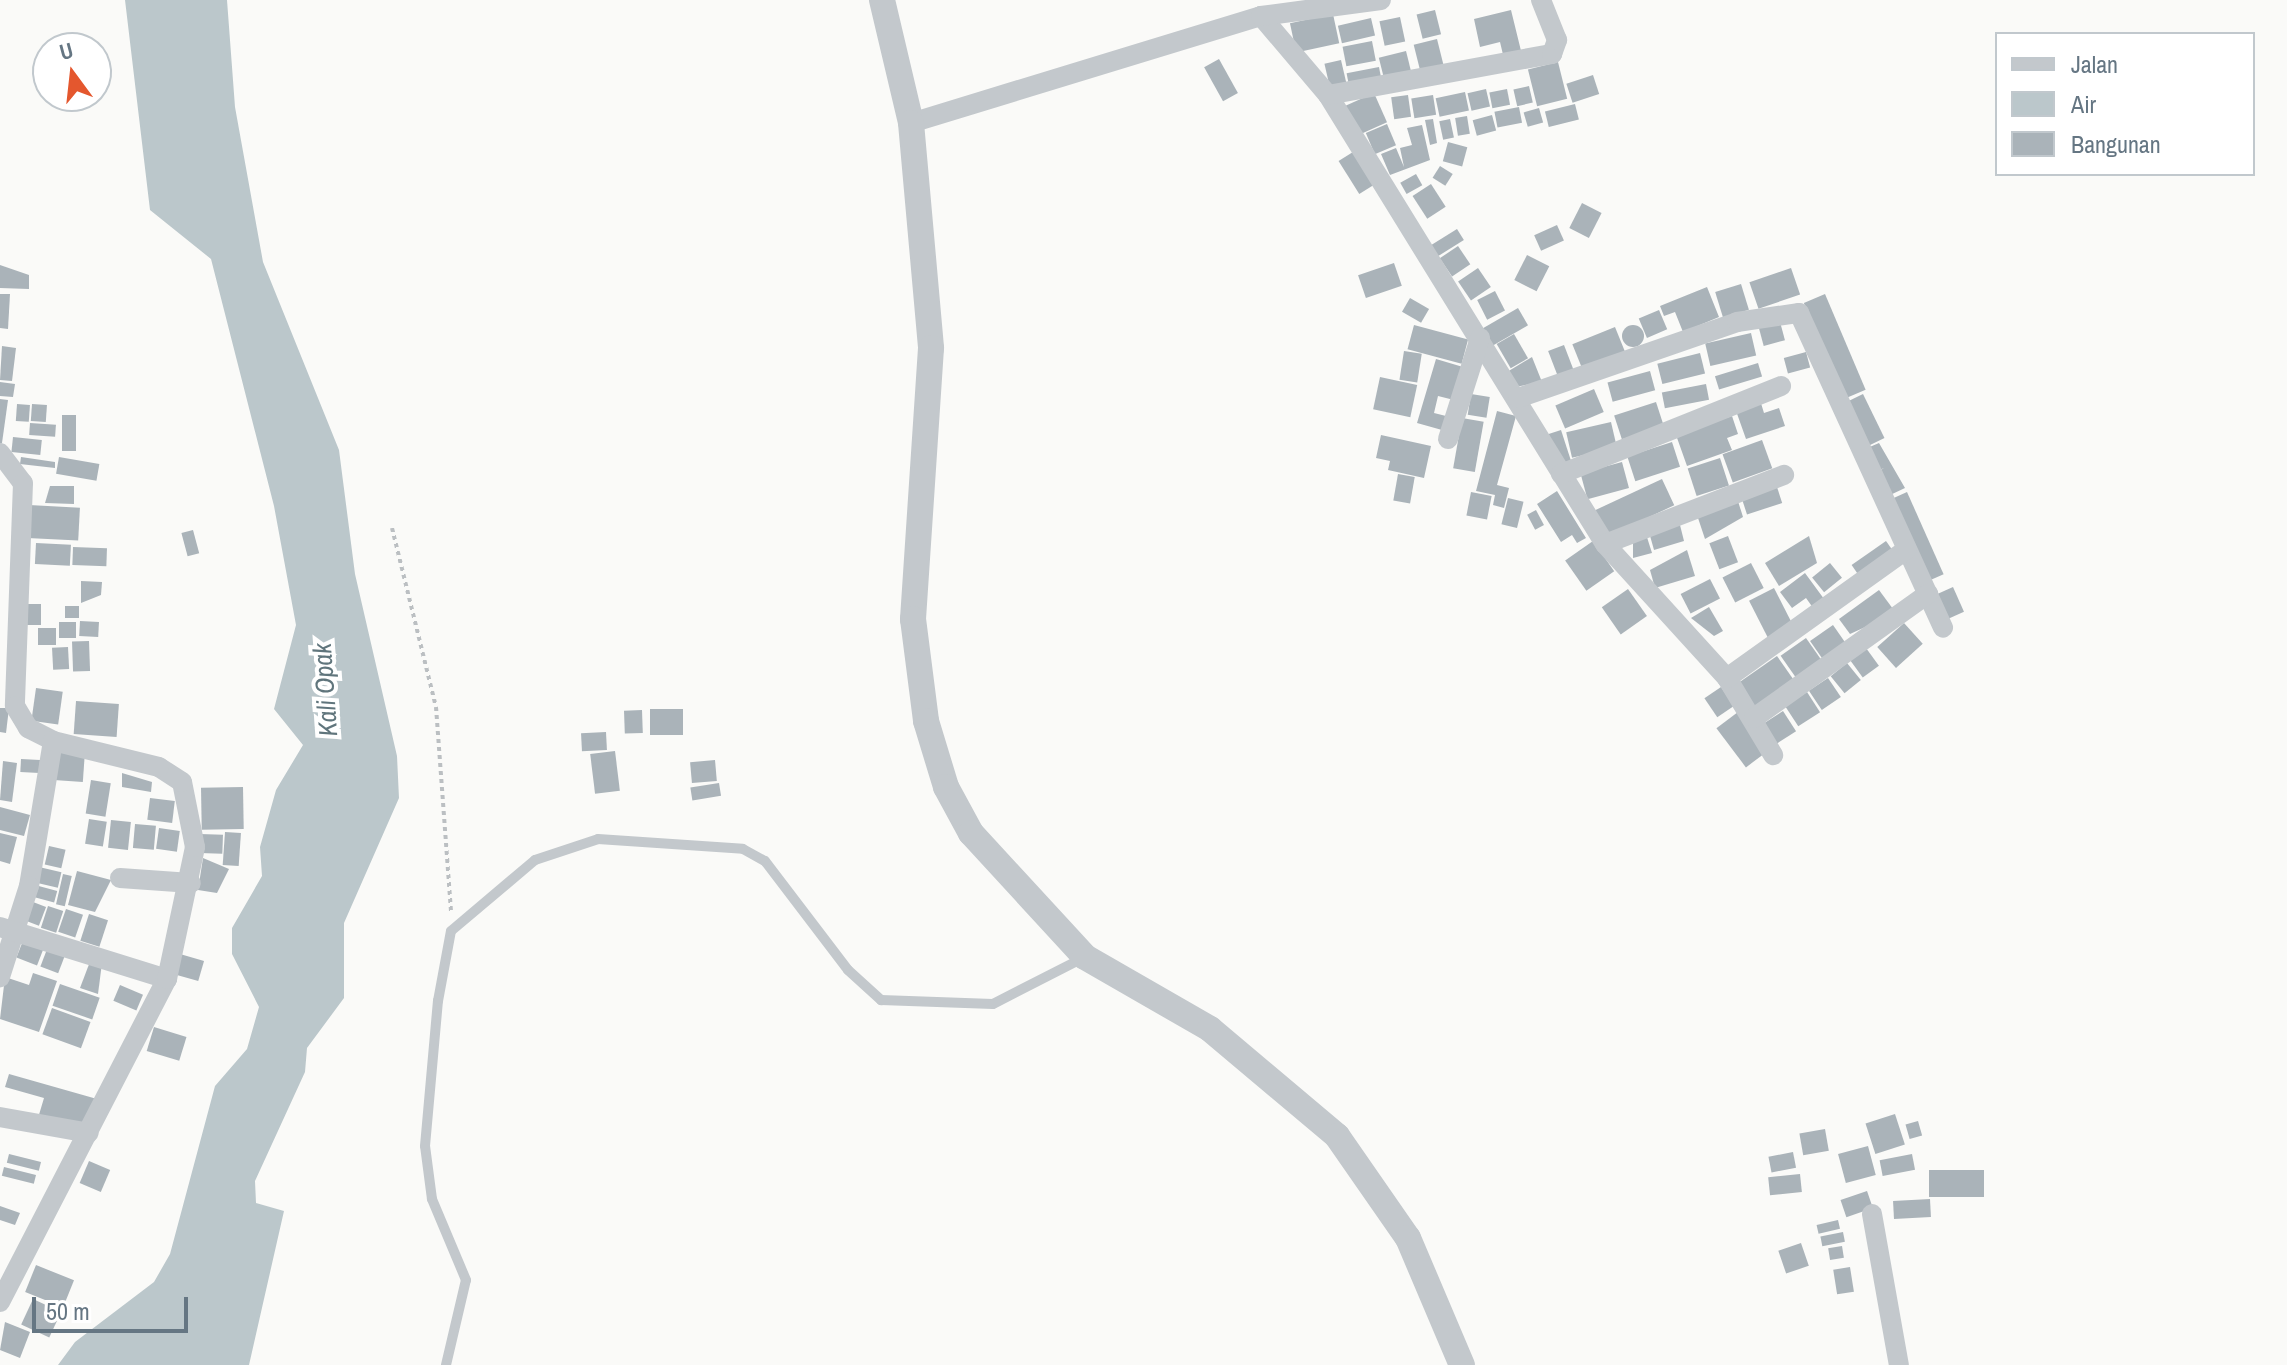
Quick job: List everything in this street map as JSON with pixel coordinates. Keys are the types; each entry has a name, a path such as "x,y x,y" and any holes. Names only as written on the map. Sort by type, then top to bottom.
{"street":[{"path":"882,0 911,123 931,348 913,619 926,721 946,787 971,833 1085,957 1210,1029 1337,1136 1408,1238 1462,1365"},
{"path":"911,123 1261,16 1381,0"},
{"path":"1328,95 1552,54 1557,40 1541,0"},
{"path":"1261,16 1328,95 1518,398 1605,544 1727,678 1754,718 1773,755"},
{"path":"1518,398 1737,322 1799,313 1943,628"},
{"path":"1448,439 1480,338"},
{"path":"1561,474 1781,386"},
{"path":"0,453 23,483 8,706 28,728 53,741 159,767 182,782 195,847 191,883 167,979 0,1302"},
{"path":"1605,544 1784,475"},
{"path":"1727,678 1907,549"},
{"path":"1754,718 1928,594"},
{"path":"0,977 8,929 53,741"},
{"path":"120,878 191,883"},
{"path":"8,929 167,979"},
{"path":"0,1117 89,1133"},
{"path":"1872,1214 1899,1365"}],"lane":[{"path":"446,1365 466,1280 432,1199 425,1146 451,931 535,860 598,839 743,849 765,861 848,970 881,1000 993,1004 1085,957"}],"path":[{"path":"392,528 436,707 451,931"}],"water":[{"name":"Kali Opak","path":"125,0 227,0 235,107 263,262 339,450 355,574 397,756 399,798 344,923 344,998 307,1048 305,1072 255,1181 256,1203 284,1211 249,1365 58,1365 75,1342 154,1282 170,1254 215,1086 247,1049 259,1007 232,954 232,928 262,876 260,847 276,790 303,745 274,709 296,625 274,506 211,259 150,210"}],"building":[{"path":"1435,10 1441,34 1423,39 1417,15"},
{"path":"1511,10 1523,59 1505,63 1500,42 1480,47 1474,19"},
{"path":"1333,14 1339,43 1296,52 1290,23"},
{"path":"1400,17 1405,41 1385,46 1379,21"},
{"path":"1371,18 1375,36 1342,43 1338,26"},
{"path":"1437,39 1444,68 1421,74 1414,45"},
{"path":"1372,41 1376,61 1346,66 1343,47"},
{"path":"1406,51 1411,71 1384,78 1379,58"},
{"path":"1219,59 1238,93 1223,101 1204,67"},
{"path":"1341,60 1347,85 1330,89 1324,64"},
{"path":"1558,62 1567,99 1537,106 1528,69"},
{"path":"1379,67 1382,83 1350,89 1347,73"},
{"path":"1593,75 1599,94 1573,103 1566,84"},
{"path":"1529,86 1533,103 1517,106 1513,90"},
{"path":"1486,89 1490,107 1472,111 1467,93"},
{"path":"1507,89 1510,105 1492,108 1489,92"},
{"path":"1465,92 1469,111 1440,117 1436,98"},
{"path":"1374,93 1387,122 1357,136 1344,106"},
{"path":"1408,95 1411,117 1394,119 1391,97"},
{"path":"1433,95 1436,115 1414,118 1411,98"},
{"path":"1575,104 1579,120 1549,127 1545,111"},
{"path":"1519,107 1522,123 1498,127 1494,112"},
{"path":"1539,108 1543,122 1528,127 1524,112"},
{"path":"1492,115 1496,130 1477,136 1473,120"},
{"path":"1467,116 1470,134 1458,136 1455,118"},
{"path":"1433,119 1437,143 1430,145 1425,120"},
{"path":"1450,119 1454,138 1443,140 1439,121"},
{"path":"1387,124 1396,145 1375,154 1366,133"},
{"path":"1422,125 1430,160 1390,175 1381,154 1396,148 1404,167 1400,148 1412,145 1407,128"},
{"path":"1448,142 1467,147 1462,166 1443,161"},
{"path":"1353,152 1374,185 1359,194 1339,161"},
{"path":"1440,166 1453,174 1445,186 1433,178"},
{"path":"1416,174 1422,185 1407,194 1400,183"},
{"path":"1431,184 1446,207 1427,219 1413,196"},
{"path":"1582,203 1602,213 1589,238 1569,228"},
{"path":"1557,225 1564,241 1541,251 1534,235"},
{"path":"1457,229 1464,240 1433,259 1426,248"},
{"path":"1458,246 1470,264 1452,277 1440,258"},
{"path":"1527,255 1549,266 1537,291 1514,280"},
{"path":"1394,263 1402,286 1366,298 1358,275"},
{"path":"0,265 29,275 29,289 0,288"},
{"path":"1478,268 1491,287 1471,300 1458,281"},
{"path":"1791,268 1800,294 1759,309 1749,282"},
{"path":"1741,284 1749,310 1723,318 1715,292"},
{"path":"1707,287 1719,317 1683,332 1675,312 1664,316 1660,306"},
{"path":"1495,291 1505,311 1487,320 1477,300"},
{"path":"0,294 10,294 8,329 0,328"},
{"path":"1825,294 1866,390 1844,399 1804,303"},
{"path":"1410,298 1429,309 1421,323 1402,312"},
{"path":"1518,308 1528,325 1492,346 1482,329"},
{"path":"1659,310 1667,329 1647,338 1639,319"},
{"path":"1779,318 1785,340 1764,346 1758,324"},
{"path":"1414,325 1468,339 1462,364 1408,349"},
{"path":"1633,325 1641,328 1644,336 1641,344 1633,347 1625,344 1622,336 1625,328"},
{"path":"1615,327 1627,356 1584,373 1572,344"},
{"path":"1751,333 1756,355 1710,366 1705,344"},
{"path":"1514,334 1528,358 1511,368 1497,344"},
{"path":"1564,345 1575,374 1559,380 1548,351"},
{"path":"2,346 16,348 12,381 0,380"},
{"path":"1404,351 1422,354 1417,382 1399,380"},
{"path":"1806,352 1810,367 1788,373 1784,358"},
{"path":"1700,353 1705,373 1662,384 1657,364"},
{"path":"1532,357 1542,382 1515,387 1507,372"},
{"path":"1436,359 1463,367 1454,400 1438,396 1434,413 1446,416 1442,430 1417,423"},
{"path":"1758,363 1762,376 1719,390 1715,376"},
{"path":"1650,371 1655,390 1613,402 1607,382"},
{"path":"1380,377 1417,385 1410,417 1373,409"},
{"path":"0,382 15,384 13,397 0,396"},
{"path":"1706,384 1709,400 1665,408 1662,393"},
{"path":"1594,389 1604,412 1565,428 1555,405"},
{"path":"1471,394 1490,397 1486,418 1468,415"},
{"path":"1863,394 1884,438 1867,447 1845,403"},
{"path":"0,399 8,400 2,443 0,443"},
{"path":"1760,400 1764,413 1779,408 1785,426 1746,439 1735,408"},
{"path":"1656,402 1664,426 1622,439 1614,416"},
{"path":"17,404 30,405 29,422 16,421"},
{"path":"32,404 47,405 46,422 31,421"},
{"path":"1497,411 1516,416 1497,485 1509,488 1504,508 1493,505 1495,495 1476,491"},
{"path":"62,415 76,415 76,451 62,451"},
{"path":"1732,416 1738,434 1727,438 1732,450 1687,466 1676,435"},
{"path":"1462,418 1484,422 1475,472 1453,468"},
{"path":"1611,422 1617,447 1572,458 1566,432"},
{"path":"30,423 56,425 55,437 29,435"},
{"path":"1561,430 1572,464 1560,468 1549,434"},
{"path":"1381,435 1431,446 1424,478 1388,470 1390,461 1376,458"},
{"path":"13,437 42,440 40,455 11,452"},
{"path":"1762,440 1772,468 1733,483 1723,454"},
{"path":"1672,442 1680,467 1635,481 1627,457"},
{"path":"1879,443 1905,488 1888,496 1876,473 1884,468 1875,472 1865,449"},
{"path":"21,457 55,462 55,468 20,464"},
{"path":"59,457 99,464 96,481 56,474"},
{"path":"1720,458 1729,486 1697,496 1688,469"},
{"path":"1622,462 1629,488 1587,499 1580,473"},
{"path":"1398,474 1415,477 1410,504 1393,501"},
{"path":"1662,479 1674,505 1606,537 1594,511"},
{"path":"1776,484 1782,503 1747,514 1741,495"},
{"path":"50,486 74,486 74,504 45,503"},
{"path":"1557,491 1586,538 1577,543 1572,535 1561,542 1537,504"},
{"path":"1471,492 1492,496 1487,520 1466,516"},
{"path":"1907,492 1944,574 1925,582 1889,500"},
{"path":"1508,498 1524,502 1517,528 1501,524"},
{"path":"1737,498 1743,517 1705,539 1696,512"},
{"path":"29,505 80,508 78,541 27,538"},
{"path":"1536,510 1544,525 1535,530 1527,515"},
{"path":"1647,525 1680,525 1684,541 1654,550"},
{"path":"193,530 199,553 188,556 181,533"},
{"path":"1645,531 1652,553 1633,558 1633,534"},
{"path":"1728,536 1738,562 1719,569 1709,543"},
{"path":"1809,536 1817,563 1779,586 1765,563"},
{"path":"1593,541 1614,571 1586,591 1565,561"},
{"path":"1886,541 1895,554 1861,578 1852,565"},
{"path":"36,543 71,545 70,566 35,564"},
{"path":"73,547 107,548 106,566 72,565"},
{"path":"1687,550 1695,576 1655,588 1650,570"},
{"path":"1751,563 1764,588 1735,602 1722,578"},
{"path":"1830,563 1842,578 1824,592 1812,577"},
{"path":"1805,573 1827,603 1816,612 1806,598 1792,608 1780,592"},
{"path":"1710,579 1720,599 1691,614 1681,594"},
{"path":"81,581 102,582 101,595 81,603"},
{"path":"1953,587 1964,612 1947,619 1936,595"},
{"path":"1774,588 1795,629 1770,642 1749,601"},
{"path":"1628,589 1647,616 1621,634 1602,607"},
{"path":"1879,590 1896,613 1850,634 1839,619"},
{"path":"25,604 41,604 41,625 25,625"},
{"path":"65,606 79,606 79,618 65,618"},
{"path":"1709,607 1723,631 1714,636 1691,618"},
{"path":"80,621 99,622 98,637 79,636"},
{"path":"59,622 76,622 76,638 59,638"},
{"path":"1904,623 1923,644 1896,668 1877,647"},
{"path":"1833,625 1849,648 1826,664 1810,641"},
{"path":"38,628 56,628 56,645 38,645"},
{"path":"1806,638 1824,664 1799,682 1781,656"},
{"path":"89,641 90,671 73,672 72,642"},
{"path":"68,647 69,669 53,670 52,648"},
{"path":"1866,648 1879,666 1863,678 1850,660"},
{"path":"1777,656 1795,682 1755,710 1737,684"},
{"path":"1847,663 1861,680 1845,693 1831,676"},
{"path":"1828,678 1841,697 1822,710 1809,691"},
{"path":"1721,687 1734,706 1717,717 1704,698"},
{"path":"36,688 63,692 58,724 31,721"},
{"path":"1807,692 1820,712 1798,726 1785,706"},
{"path":"76,701 119,704 117,737 74,734"},
{"path":"0,708 9,708 6,733 0,732"},
{"path":"650,709 683,709 683,735 650,735"},
{"path":"642,710 643,733 625,734 624,711"},
{"path":"1783,711 1796,731 1776,744 1763,724"},
{"path":"1738,712 1767,751 1746,767 1716,728"},
{"path":"606,732 607,750 582,751 581,733"},
{"path":"56,750 85,752 83,782 54,780"},
{"path":"615,751 620,791 595,794 590,754"},
{"path":"21,759 40,760 39,773 20,772"},
{"path":"715,760 717,781 692,783 690,762"},
{"path":"3,761 17,763 12,802 0,800"},
{"path":"122,773 152,782 151,792 122,787"},
{"path":"91,780 111,783 105,817 86,814"},
{"path":"719,783 721,796 692,800 690,788"},
{"path":"243,787 244,829 202,830 201,788"},
{"path":"150,798 175,801 172,823 147,820"},
{"path":"0,807 30,815 24,836 0,830"},
{"path":"89,819 107,822 103,847 85,844"},
{"path":"111,820 131,822 128,850 108,848"},
{"path":"135,824 156,826 154,850 133,848"},
{"path":"159,828 180,831 177,852 156,849"},
{"path":"225,832 241,833 239,866 223,865"},
{"path":"0,833 17,837 10,864 0,861"},
{"path":"200,834 223,835 222,854 199,853"},
{"path":"49,846 66,850 61,868 45,865"},
{"path":"203,858 229,869 217,893 198,890"},
{"path":"39,867 61,872 58,888 35,883"},
{"path":"77,871 111,880 95,912 68,905"},
{"path":"63,874 72,876 65,906 56,904"},
{"path":"35,885 57,891 54,903 32,897"},
{"path":"33,902 46,907 39,926 26,921"},
{"path":"48,906 63,911 56,933 41,928"},
{"path":"66,909 83,915 75,938 58,932"},
{"path":"89,914 108,920 99,947 80,941"},
{"path":"24,938 45,946 37,965 16,958"},
{"path":"49,944 67,951 58,973 40,966"},
{"path":"180,954 204,961 198,981 174,974"},
{"path":"91,959 102,963 98,994 80,988"},
{"path":"33,973 57,981 39,1032 0,1019 5,977 29,985"},
{"path":"60,984 100,998 92,1019 53,1006"},
{"path":"120,985 143,995 136,1010 113,1001"},
{"path":"52,1008 91,1022 81,1048 42,1034"},
{"path":"154,1027 187,1037 179,1061 147,1051"},
{"path":"9,1074 97,1099 87,1132 38,1118 44,1098 5,1087"},
{"path":"1895,1114 1905,1144 1875,1154 1866,1124"},
{"path":"1918,1121 1922,1135 1910,1139 1906,1125"},
{"path":"1825,1129 1829,1151 1803,1155 1799,1134"},
{"path":"1868,1146 1876,1175 1846,1183 1838,1154"},
{"path":"1793,1152 1796,1168 1772,1172 1768,1157"},
{"path":"9,1154 41,1162 39,1171 7,1163"},
{"path":"1912,1154 1915,1170 1883,1176 1880,1160"},
{"path":"89,1161 110,1170 101,1192 80,1183"},
{"path":"4,1167 36,1175 34,1184 2,1176"},
{"path":"1929,1170 1984,1170 1984,1197 1929,1197"},
{"path":"1800,1174 1802,1192 1770,1195 1768,1177"},
{"path":"1867,1191 1873,1208 1846,1217 1841,1200"},
{"path":"1930,1199 1931,1217 1894,1219 1893,1201"},
{"path":"0,1206 20,1213 15,1225 0,1220"},
{"path":"1838,1220 1840,1229 1819,1234 1817,1225"},
{"path":"1843,1232 1845,1242 1822,1246 1820,1236"},
{"path":"1801,1243 1809,1266 1786,1274 1778,1251"},
{"path":"1842,1246 1844,1258 1830,1260 1828,1248"},
{"path":"36,1265 74,1280 63,1307 25,1292"},
{"path":"1850,1267 1854,1292 1837,1294 1833,1270"},
{"path":"33,1299 61,1312 49,1337 21,1324"},
{"path":"5,1322 30,1332 20,1358 0,1350"}]}
